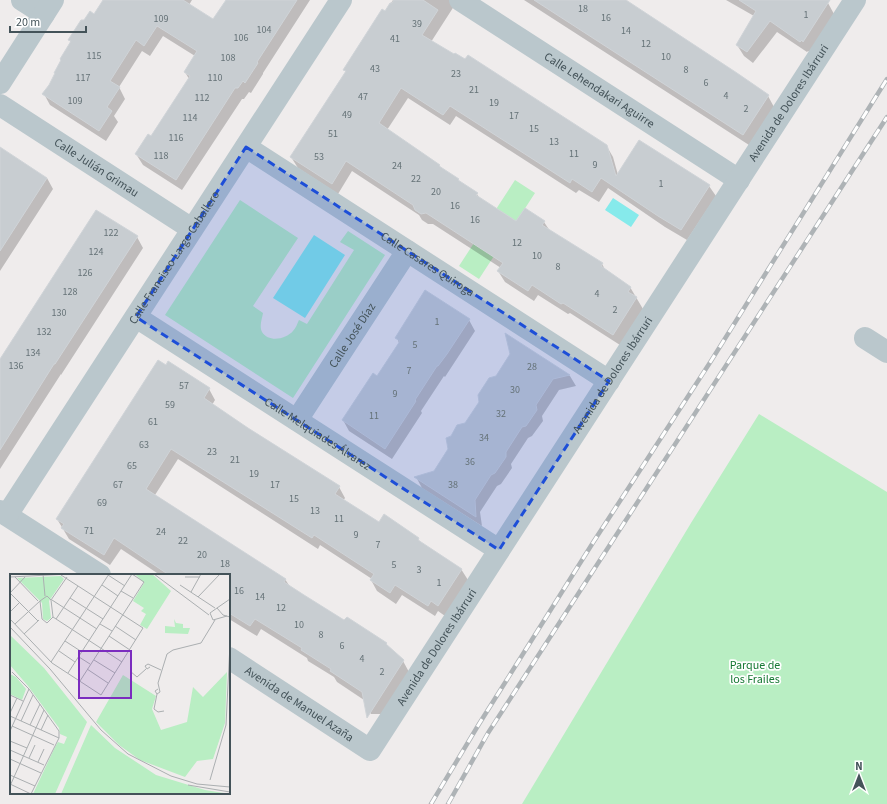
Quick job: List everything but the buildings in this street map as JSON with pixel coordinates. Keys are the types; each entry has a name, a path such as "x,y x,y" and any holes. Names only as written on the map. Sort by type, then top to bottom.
{"street":[{"path":"0,83 49,7 22,0"},
{"name":"Calle Francisco Largo Caballero","path":"4,513 136,317 341,0"},
{"name":"Calle Lehendakari Aguirre","path":"460,0 739,180"},
{"name":"Avenida de Dolores Ibárruri","path":"370,750 855,0"},
{"name":"Calle Julián Grimau","path":"0,106 192,229"},
{"name":"Calle Casares Quiroga","path":"246,147 609,381"},
{"name":"Calle José Díaz","path":"297,420 407,251"},
{"name":"Calle Melquiades Álvarez","path":"136,317 499,550"},
{"path":"865,338 887,352"},
{"path":"4,513 98,574"},
{"name":"Avenida de Manuel Azaña","path":"230,659 370,750"}],"highlighted area":[{"path":"246,147 609,381 499,550 136,317"}],"green space":[{"path":"515,180 535,193 479,279 459,266"},
{"path":"240,200 298,238 253,306 263,313 261,330 269,338 278,339 290,334 296,327 299,320 307,324 354,250 340,242 348,231 385,255 293,398 165,315"},
{"name":"Parque de los Frailes","path":"759,414 887,492 887,804 522,804 691,523"}],"water":[{"path":"613,198 639,215 631,227 605,210"},
{"path":"314,235 345,255 305,318 273,298"}],"railway":[{"path":"431,804 479,724 594,541 711,361 887,79"},
{"path":"448,804 488,733 887,117"}]}
